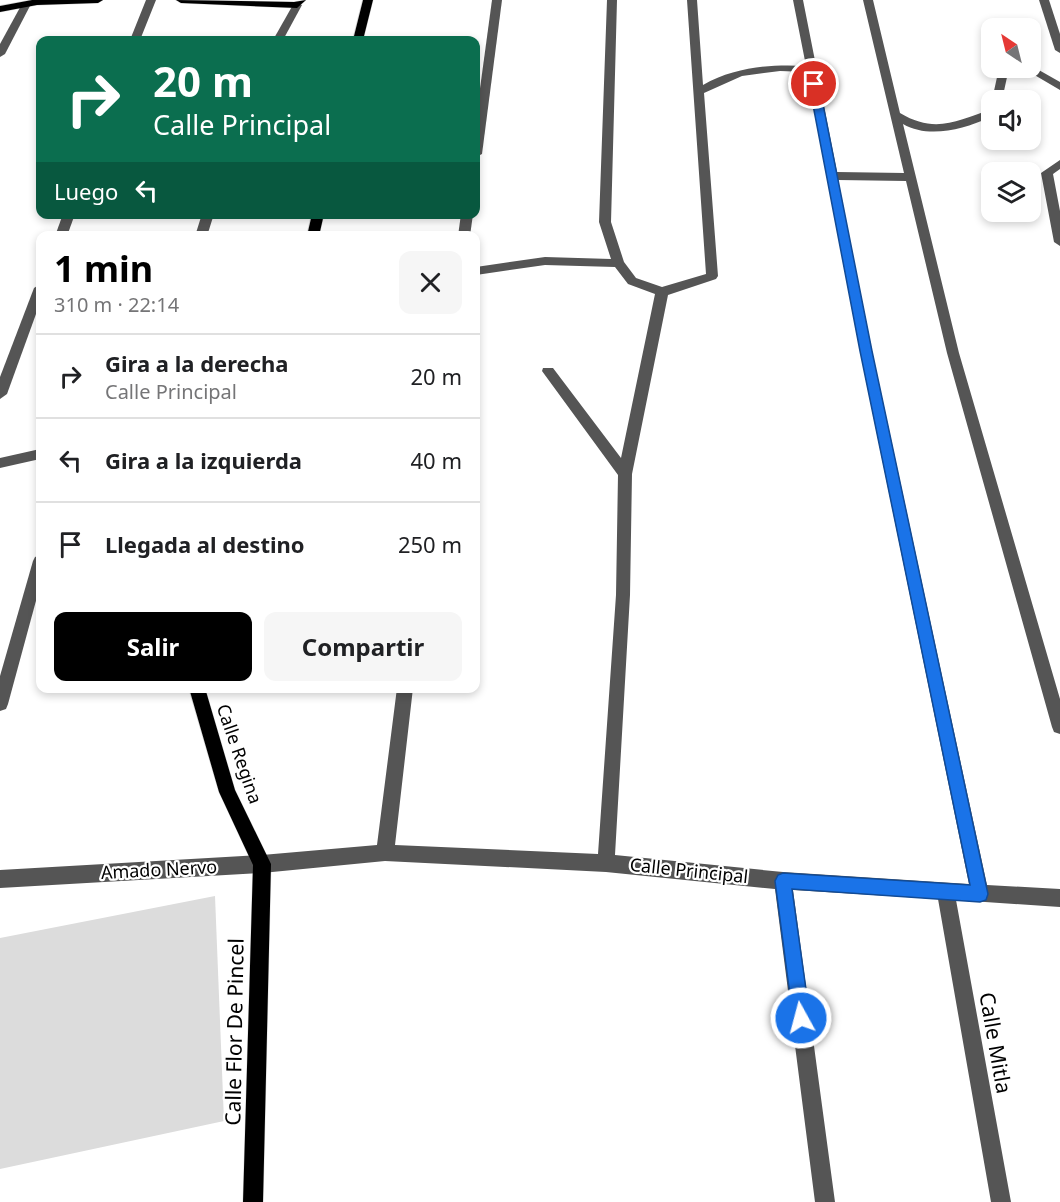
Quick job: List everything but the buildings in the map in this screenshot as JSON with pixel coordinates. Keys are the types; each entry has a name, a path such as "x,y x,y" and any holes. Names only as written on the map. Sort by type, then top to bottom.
{"main road":[{"path":"0,9 26,4 98,0"},
{"path":"181,0 299,3"},
{"path":"359,36 368,0"},
{"name":"Calle Regina","path":"198,693 227,792 262,864"},
{"name":"Calle Flor De Pincel","path":"254,1202 262,864"}],"street":[{"path":"137,36 151,0"},
{"path":"480,125 497,0"},
{"path":"612,0 605,222 618,263 633,281 662,292 712,276 692,0"},
{"path":"798,0 866,351 980,894"},
{"path":"868,0 953,353 1060,727"},
{"path":"1044,0 1060,50"},
{"path":"280,36 299,3"},
{"path":"0,54 26,4"},
{"path":"698,92 721,78 748,70 781,67 811,69"},
{"path":"1041,75 1060,87"},
{"path":"895,114 917,127 962,125 981,120"},
{"path":"1060,164 1047,173 1060,242"},
{"path":"832,176 910,177"},
{"path":"480,270 545,261 618,263"},
{"path":"606,863 623,595 625,474 662,292"},
{"path":"0,394 36,299"},
{"path":"548,371 625,474"},
{"path":"0,463 36,455"},
{"path":"0,704 36,575"},
{"path":"385,853 404,693"},
{"name":"Calle Principal","path":"317,860 385,853 606,863 783,881 1060,898"},
{"name":"Amado Nervo","path":"0,879 317,860"},
{"path":"783,881 825,1202"},
{"name":"Calle Mitla","path":"945,891 1000,1202"}],"shaded area":[{"path":"215,896 224,1121 0,1169 0,938"}],"route":[{"path":"801,1018 783,881 980,894 866,351 814,84"}]}
